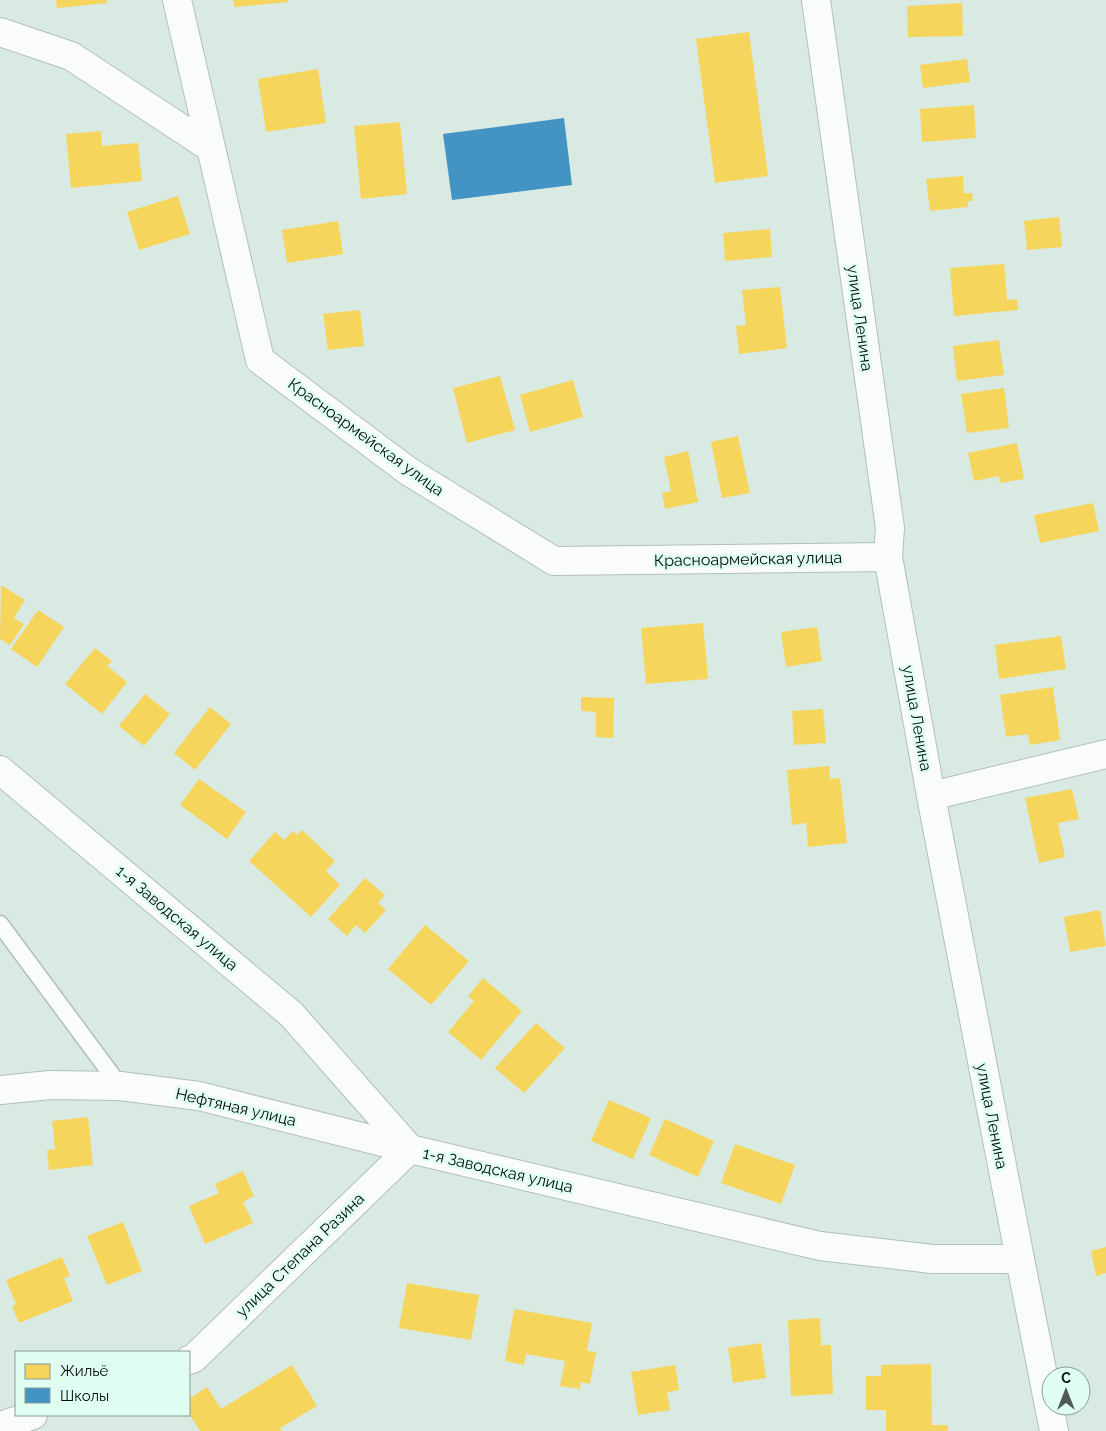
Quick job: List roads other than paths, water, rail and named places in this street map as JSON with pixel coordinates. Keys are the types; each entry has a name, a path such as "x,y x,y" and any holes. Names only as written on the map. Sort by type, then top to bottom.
{"street":[{"name":"Красноармейская улица","path":"177,0 260,360 408,471 554,561 888,557"},
{"name":"улица Ленина","path":"816,0 890,528 888,557 931,796 1054,1431"},
{"path":"0,32 71,56 212,148"},
{"path":"931,796 1106,754"},
{"name":"1-я Заводская улица","path":"0,770 291,1014 410,1149 820,1246 932,1259 1020,1259"},
{"name":"Нефтяная улица","path":"0,1090 50,1086 120,1086 200,1096 410,1149"},
{"name":"улица Степана Разина","path":"190,1360 194,1358 410,1149"},
{"path":"0,1426 30,1416"}],"lane":[{"path":"0,924 120,1086"}]}
